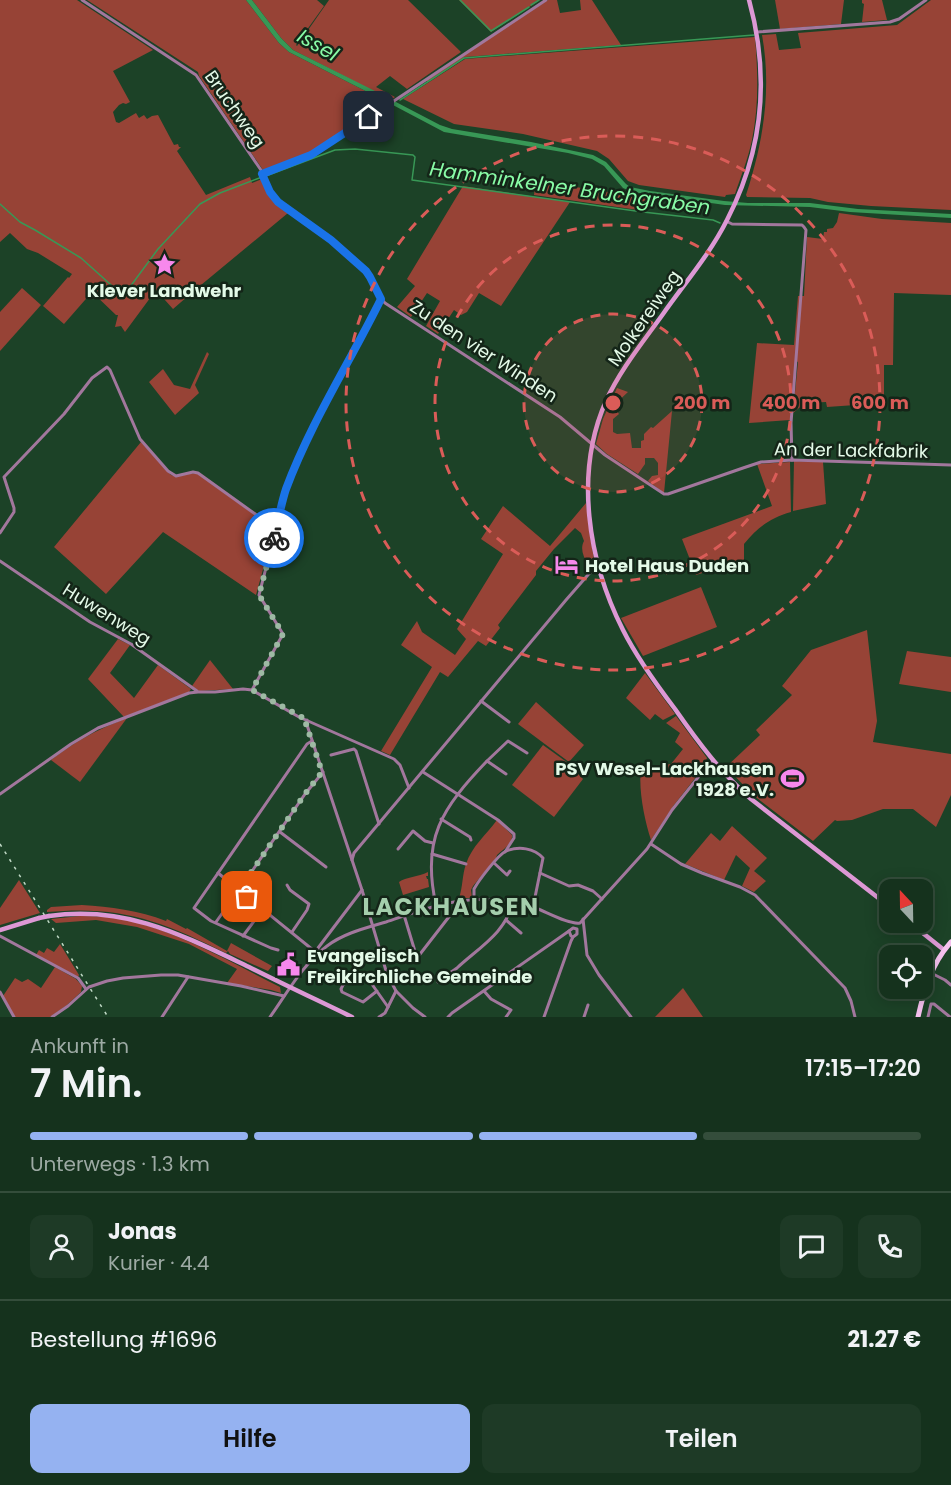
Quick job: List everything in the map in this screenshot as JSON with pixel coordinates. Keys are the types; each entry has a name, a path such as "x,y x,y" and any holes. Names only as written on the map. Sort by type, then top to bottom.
{"main road":[{"name":"Molkereiweg","path":"749,0 761,60 761,103 751,161 737,199 714,243 619,377 605,402 592,444 588,473 592,535 598,565 612,606 630,644 712,760 741,790 879,898"},
{"path":"0,930 39,918 65,914 106,914 145,922 202,945 352,1017"},
{"path":"923,933 946,951"},
{"path":"933,974 951,942"},
{"path":"918,1017 922,999"}],"street":[{"name":"Bruchweg","path":"82,0 196,75 262,174 317,152 546,0"},
{"path":"757,32 890,22 899,19 926,0"},
{"name":"Zu den vier Winden","path":"262,174 270,192 278,202 331,240 366,271 385,303 560,417 592,444"},
{"path":"726,221 732,224 802,225 806,230 791,423 792,460"},
{"path":"252,690 283,634 259,595 286,490 314,426 381,299"},
{"path":"4,477 64,414 93,378 105,368 109,368 140,439 168,471 176,476 198,473 276,529"},
{"name":"An der Lackfabrik","path":"592,444 664,494 755,464 792,460 951,465"},
{"path":"0,470 14,508 14,512 0,533"},
{"name":"Huwenweg","path":"0,561 90,622 131,644 198,692"},
{"path":"352,860 354,853 598,565"},
{"path":"0,794 70,744 98,728 189,693 243,689 252,690 307,720 398,761 409,788"},
{"path":"481,701 509,722"},
{"path":"307,720 306,724 352,860 387,975 396,991 425,1017"},
{"path":"278,950 211,921 194,908 307,744 312,741"},
{"path":"436,905 430,874 433,843 435,832 448,807 471,778 508,741 527,753"},
{"path":"331,754 350,749 356,751 379,824"},
{"path":"270,1017 318,954 333,942 352,933 436,905 462,900 490,900 532,907 577,924 580,923 651,844 672,810 712,760"},
{"path":"487,761 506,774"},
{"path":"239,890 322,772"},
{"path":"423,772 498,820 514,834 505,852 474,889 474,900"},
{"path":"441,819 470,837 471,840"},
{"path":"398,849 413,831 425,841 433,843"},
{"path":"280,832 326,867"},
{"path":"651,844 681,864 740,887 759,898 845,988 855,1017"},
{"path":"505,852 523,848 543,858 532,907"},
{"path":"432,854 466,864"},
{"path":"494,863 507,875 510,871"},
{"path":"218,873 318,954"},
{"path":"540,873 569,886 578,885 593,891 602,899"},
{"path":"287,885 290,890 309,904 292,932"},
{"path":"318,954 318,948 362,891"},
{"path":"404,915 417,958 462,900"},
{"path":"438,982 458,968 490,939 506,920 512,903"},
{"path":"216,922 226,908"},
{"path":"243,936 262,909"},
{"path":"583,919 586,953 599,975 631,1017"},
{"path":"506,920 520,933"},
{"path":"448,1017 573,928 577,929 578,934 573,937 544,1017"},
{"path":"332,930 333,942"},
{"path":"569,931 573,937"},
{"path":"0,936 78,978 86,989"},
{"path":"377,992 363,1002 342,992 341,989 343,985 362,972 364,973 388,1007"},
{"path":"933,974 951,985"},
{"path":"52,1017 86,989 100,982 123,978 161,975 188,977 284,996"},
{"path":"162,1017 188,977"},
{"path":"379,1017 385,1013 396,991"},
{"path":"484,991 491,999 511,1010 506,1017"},
{"path":"0,992 14,1017"},
{"path":"928,1017 932,1004 950,1017"},
{"path":"585,1017 588,1005"}],"shaded area":[{"path":"0,0 77,0 153,50 113,71 130,102 119,105 113,112 116,122 119,123 136,113 139,118 144,115 147,119 158,115 174,145 178,144 181,147 177,151 206,195 250,177 252,183 262,179 271,198 288,213 173,309 156,290 125,332 121,326 115,327 118,315 92,292 64,324 43,306 72,274 38,253 27,249 10,233 0,242"},
{"path":"87,0 246,0 279,43 289,52 389,103 311,153 263,170 198,72"},
{"path":"246,0 252,0 293,50 393,100 389,103 289,52 279,43"},
{"path":"252,0 317,0 324,6 297,46 329,0 408,0 461,52 407,89 390,76 376,87 395,97 391,100 293,50"},
{"path":"459,0 540,0 491,32"},
{"path":"548,0 557,0 560,13 581,10 580,0 592,0 621,45 465,57 427,82 427,79"},
{"path":"775,0 844,0 841,24 780,29"},
{"path":"862,0 882,0 887,20 862,22 864,4"},
{"path":"931,0 951,0 951,210 871,206 810,198 747,197 761,136 766,96 762,35 776,34 779,50 801,48 798,33 897,25"},
{"path":"755,37 757,89 752,140 735,194 725,197 639,185 628,181 609,159 597,151 523,134 454,124 403,99 465,59"},
{"path":"394,101 452,129 593,155 606,162 630,187 724,201 810,203 858,209 951,214 951,218 850,212 810,207 725,205 633,192 623,188 604,166 592,159 444,132 391,104"},
{"path":"536,181 648,198 645,211 534,195"},
{"path":"463,186 570,202 501,306 479,293 467,312 461,315 454,310 438,334 426,326 440,301 427,293 411,317 397,307 415,286 407,279"},
{"path":"839,213 882,219 951,223 951,295 894,293 893,365 884,365 884,403 827,407 826,402 805,403 793,413 798,362 796,361 790,420 749,423 757,343 794,345 798,296 804,296 807,237 823,239 824,232 833,228 837,222"},
{"path":"22,288 41,305 0,351 0,312"},
{"path":"207,352 209,354 195,385 199,393 175,415 149,382 163,369 174,385 190,389"},
{"path":"617,388 628,392 613,406 619,414 613,419 613,432 630,433 632,448 641,448 644,434 672,411 664,493 648,481 652,476 658,475 658,463 654,458 645,458 645,464 638,474 596,444 603,419"},
{"path":"141,442 171,475 198,474 274,529 256,595 163,532 106,594 54,547"},
{"path":"794,461 823,462 826,504 793,511"},
{"path":"790,462 791,512 771,520 754,533 744,544 744,560 696,575 682,539 772,506 757,464"},
{"path":"586,503 594,562 588,564 586,561 582,550 584,541 581,533 575,528 536,571 536,575 498,625 500,628 486,646 478,641 448,677 440,672 390,755 381,751 432,667 401,645 417,621 422,632 455,655 466,639 457,629 503,554 481,539 503,506 550,546"},
{"path":"701,587 717,627 643,656 621,618"},
{"path":"867,630 877,721 873,742 951,754 951,795 936,827 913,809 883,809 852,820 835,820 813,841 753,795 726,767 760,735 756,730 792,695 782,686 811,650"},
{"path":"118,639 130,645 110,673 134,698 158,665 191,689 189,692 124,717 88,679"},
{"path":"907,651 951,657 951,692 899,684"},
{"path":"210,660 233,689 199,691 192,686"},
{"path":"645,673 675,714 663,720 655,714 650,720 626,698"},
{"path":"536,702 584,745 569,762 518,724"},
{"path":"676,716 707,758 703,768 674,805 651,840 642,802 640,781 642,763 647,767 671,764 683,749 675,742 680,733 666,723"},
{"path":"127,718 80,782 51,760 88,736"},
{"path":"543,745 568,763 583,779 554,817 512,785"},
{"path":"497,820 512,835 511,841 473,886 472,898 459,898 469,858"},
{"path":"732,826 767,858 754,871 766,881 754,892 742,886 750,868 736,855 724,880 685,864 711,833 720,841"},
{"path":"428,872 426,876 429,887 403,895 399,882"},
{"path":"19,880 40,913 0,925 0,908"},
{"path":"82,905 145,914 166,921 167,919 227,951 231,943 272,966 268,971 228,951 226,953 181,932 140,918 97,911 47,912 51,907"},
{"path":"80,916 125,920 169,933 280,987 281,993 227,983 237,969 189,944 137,927 96,920 56,923 51,919"},
{"path":"60,944 79,975 78,977 36,955 39,950 44,953 47,948 54,952"},
{"path":"55,967 76,979 82,986 81,992 50,1017 15,1017 3,996 15,978 22,982 28,979 41,988"},
{"path":"683,988 703,1017 655,1017"}],"waterway":[{"path":"460,0 491,31 529,7"},
{"path":"531,5 539,0"},
{"path":"400,100 464,58 754,35"},
{"name":"Hamminkelner Bruchgraben","path":"266,176 335,150 355,149 413,155 415,157 412,180 713,220 720,223"},
{"name":"Hamminkelner Bruchgraben","path":"124,295 158,249 200,204 220,193 262,177"},
{"name":"Hamminkelner Bruchgraben","path":"0,204 20,222 81,258 120,293"}],"railway":[{"path":"0,844 108,1017"}],"way so far":[{"path":"247,897 239,890 322,772 306,724 307,720 252,690 283,634 259,595 274,538"}],"place":[{"name":"Klever Landwehr","path":"164,264"},
{"name":"Hotel Haus Duden","path":"567,565"},
{"name":"PSV Wesel-Lackhausen 1928 e.V.","path":"792,778"},
{"name":"Evangelisch Freikirchliche Gemeinde","path":"289,965"}],"district":[{"name":"LACKHAUSEN","path":"451,906"}],"route":[{"path":"274,538 286,490 314,426 381,299 366,271 331,240 278,202 270,192 262,174 317,152 369,117"}],"water label":[{"name":"Issel","path":"318,45"}]}
